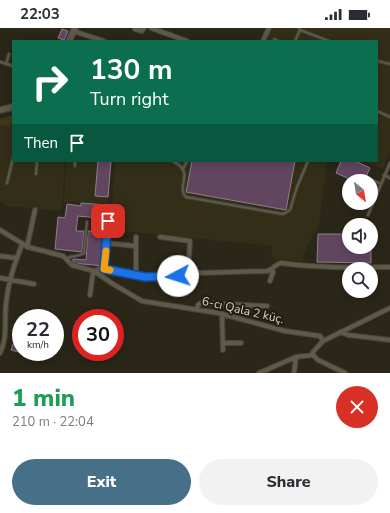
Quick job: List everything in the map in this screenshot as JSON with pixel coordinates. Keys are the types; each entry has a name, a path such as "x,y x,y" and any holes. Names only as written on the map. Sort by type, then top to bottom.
{"main road":[{"path":"70,40 75,29"},
{"path":"73,40 75,29"},
{"path":"0,110 12,107"},
{"path":"0,114 12,110"}],"street":[{"path":"135,29 141,31 144,28"},
{"path":"151,28 184,40"},
{"path":"263,40 269,28"},
{"path":"75,29 102,40"},
{"path":"0,353 5,337 6,305 10,280 16,258 25,246 35,210"},
{"path":"104,269 108,221"},
{"name":"6-cı Qala 2 küç.","path":"0,230 25,246 43,252 61,255 72,265 94,271 113,284 142,300 222,314 285,331 318,335 323,341"},
{"path":"134,275 136,270 136,237"},
{"path":"160,237 190,241 188,274"},
{"path":"107,243 135,246"},
{"path":"0,256 16,258"},
{"path":"90,295 94,271 104,269 145,277 156,277 188,274 267,271 281,263 320,267 390,267"},
{"path":"270,281 273,272 272,269"},
{"path":"0,278 34,284"},
{"path":"197,310 198,305 201,303 267,306"},
{"path":"0,304 6,305"},
{"path":"313,355 313,352 323,341 390,308"},
{"path":"222,314 223,350"},
{"path":"340,332 348,335 390,340"},
{"path":"223,343 241,343"},
{"path":"259,373 296,357 313,355"},
{"path":"313,355 318,360 345,373"},
{"path":"294,373 296,357"}],"lane":[{"path":"295,40 300,29 327,40"},
{"path":"6,64 9,54"},
{"path":"378,61 390,64"},
{"path":"0,62 12,66"},
{"path":"378,111 390,117"},
{"path":"7,183 12,162"},
{"path":"36,174 37,162"},
{"path":"174,162 183,170 185,176 182,193 186,197 283,214 290,210 296,187 308,162"},
{"path":"183,170 187,162"},
{"path":"368,215 390,163"},
{"path":"384,175 390,178"},
{"path":"66,259 71,256 81,255 84,253 87,222"}],"shaded area":[{"path":"272,28 390,28 390,152 383,169 367,162 378,162 378,40 266,40"},
{"path":"12,115 12,124 10,127 0,125 0,119"},
{"path":"12,124 12,162 65,162 62,211 4,206 4,202 0,202 0,125 10,127"},
{"path":"66,162 112,162 108,204 64,202"},
{"path":"115,162 327,162 319,225 304,253 303,262 271,258 272,246 110,230"}],"building":[{"path":"62,29 68,31 64,40 58,38"},
{"path":"98,162 111,162 108,197 95,196"},
{"path":"192,162 295,162 286,210 186,192"},
{"path":"341,162 357,162 370,168 367,174 342,174 342,176 336,173"},
{"path":"81,203 108,205 103,266 73,263 73,259 86,260 88,231 96,232 97,218 78,216 76,231 84,231 82,252 55,249 58,217 65,218 67,204 81,206"},
{"path":"318,234 342,234 342,254 371,254 371,262 317,262"}],"slow traffic":[{"path":"106,251 104,269 110,270"}],"route":[{"path":"108,221 104,269 145,277 178,276"}]}
